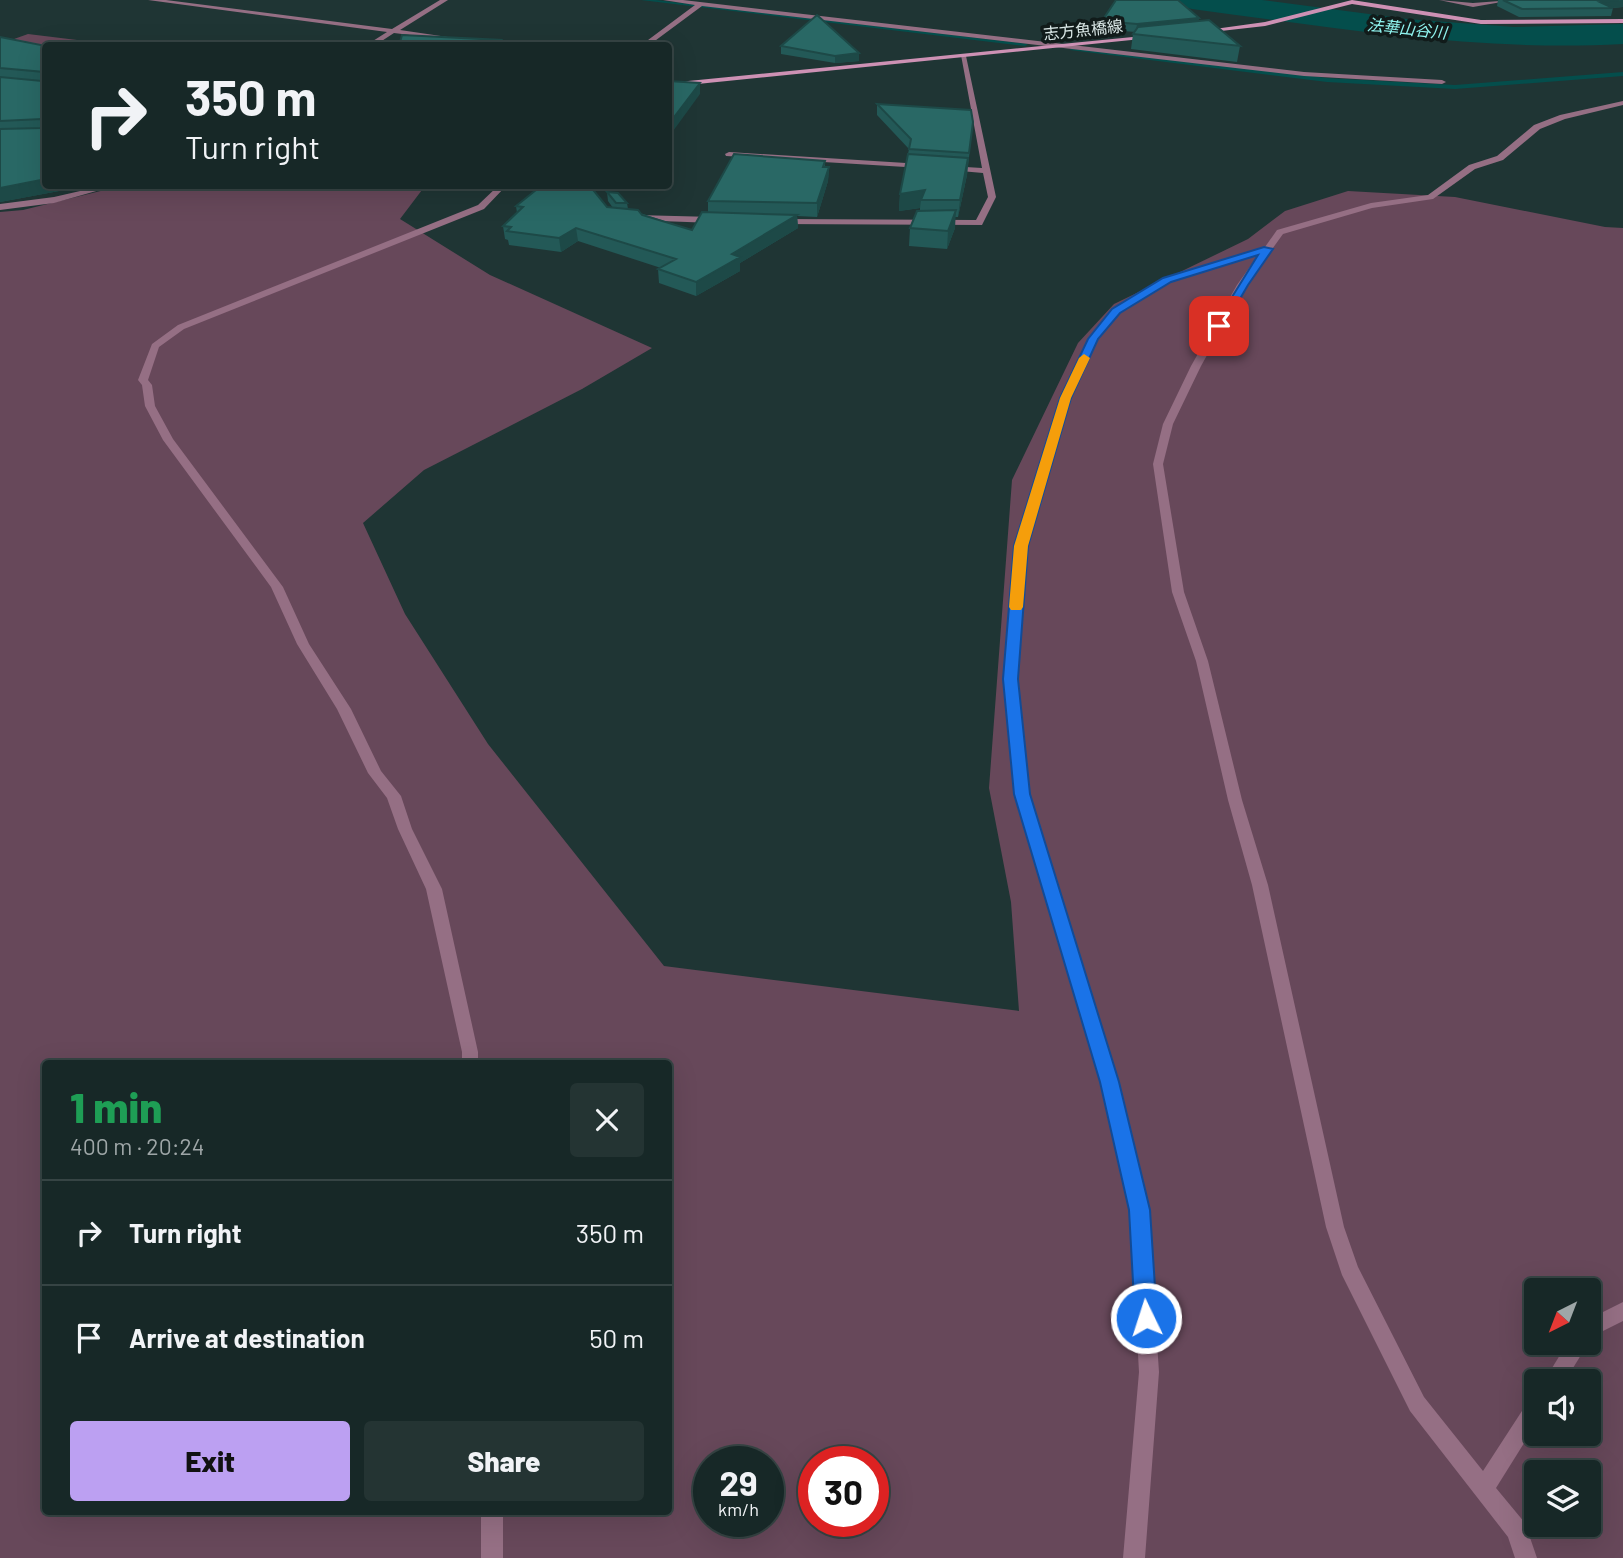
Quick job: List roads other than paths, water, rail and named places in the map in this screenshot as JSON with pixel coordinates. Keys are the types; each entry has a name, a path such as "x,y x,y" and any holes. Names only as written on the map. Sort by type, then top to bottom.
{"main road":[{"path":"1198,31 1265,24 1334,5 1364,3 1435,16 1518,24 1623,21"},
{"name":"志方魚橋線","path":"672,85 1157,36"}],"street":[{"path":"151,0 472,41"},
{"path":"375,42 445,0"},
{"path":"666,0 1304,74 1442,82"},
{"path":"1442,0 1473,5 1510,0"},
{"path":"649,42 701,4"},
{"path":"767,222 979,223 992,197 963,56"},
{"path":"1526,1558 1517,1531 1416,1404 1349,1269 1335,1227 1260,885 1235,800 1202,661 1178,592 1158,464 1168,424 1222,320 1280,232 1371,206 1430,197 1472,167 1500,158 1537,127 1563,117 1623,103"},
{"path":"729,154 986,170"},
{"path":"0,207 54,200 98,189"},
{"path":"470,1060 433,889 405,829 394,796 375,773 344,709 303,644 278,587 168,440 150,406 144,380 155,346 181,327 481,207 499,189"},
{"path":"622,217 726,220"},
{"path":"1134,1558 1149,1372 1139,1210 1109,1082 1022,794 1010,679 1021,546 1066,398 1093,339 1116,311 1167,280 1268,249"},
{"path":"1601,1323 1623,1311"},
{"path":"1483,1489 1524,1426"},
{"path":"492,1515 492,1558"}],"waterway":[{"path":"643,0 1025,44"},
{"name":"法華山谷川","path":"1192,0 1460,34 1514,37 1623,34"},
{"path":"1072,49 1327,80 1455,87 1623,74"}]}
